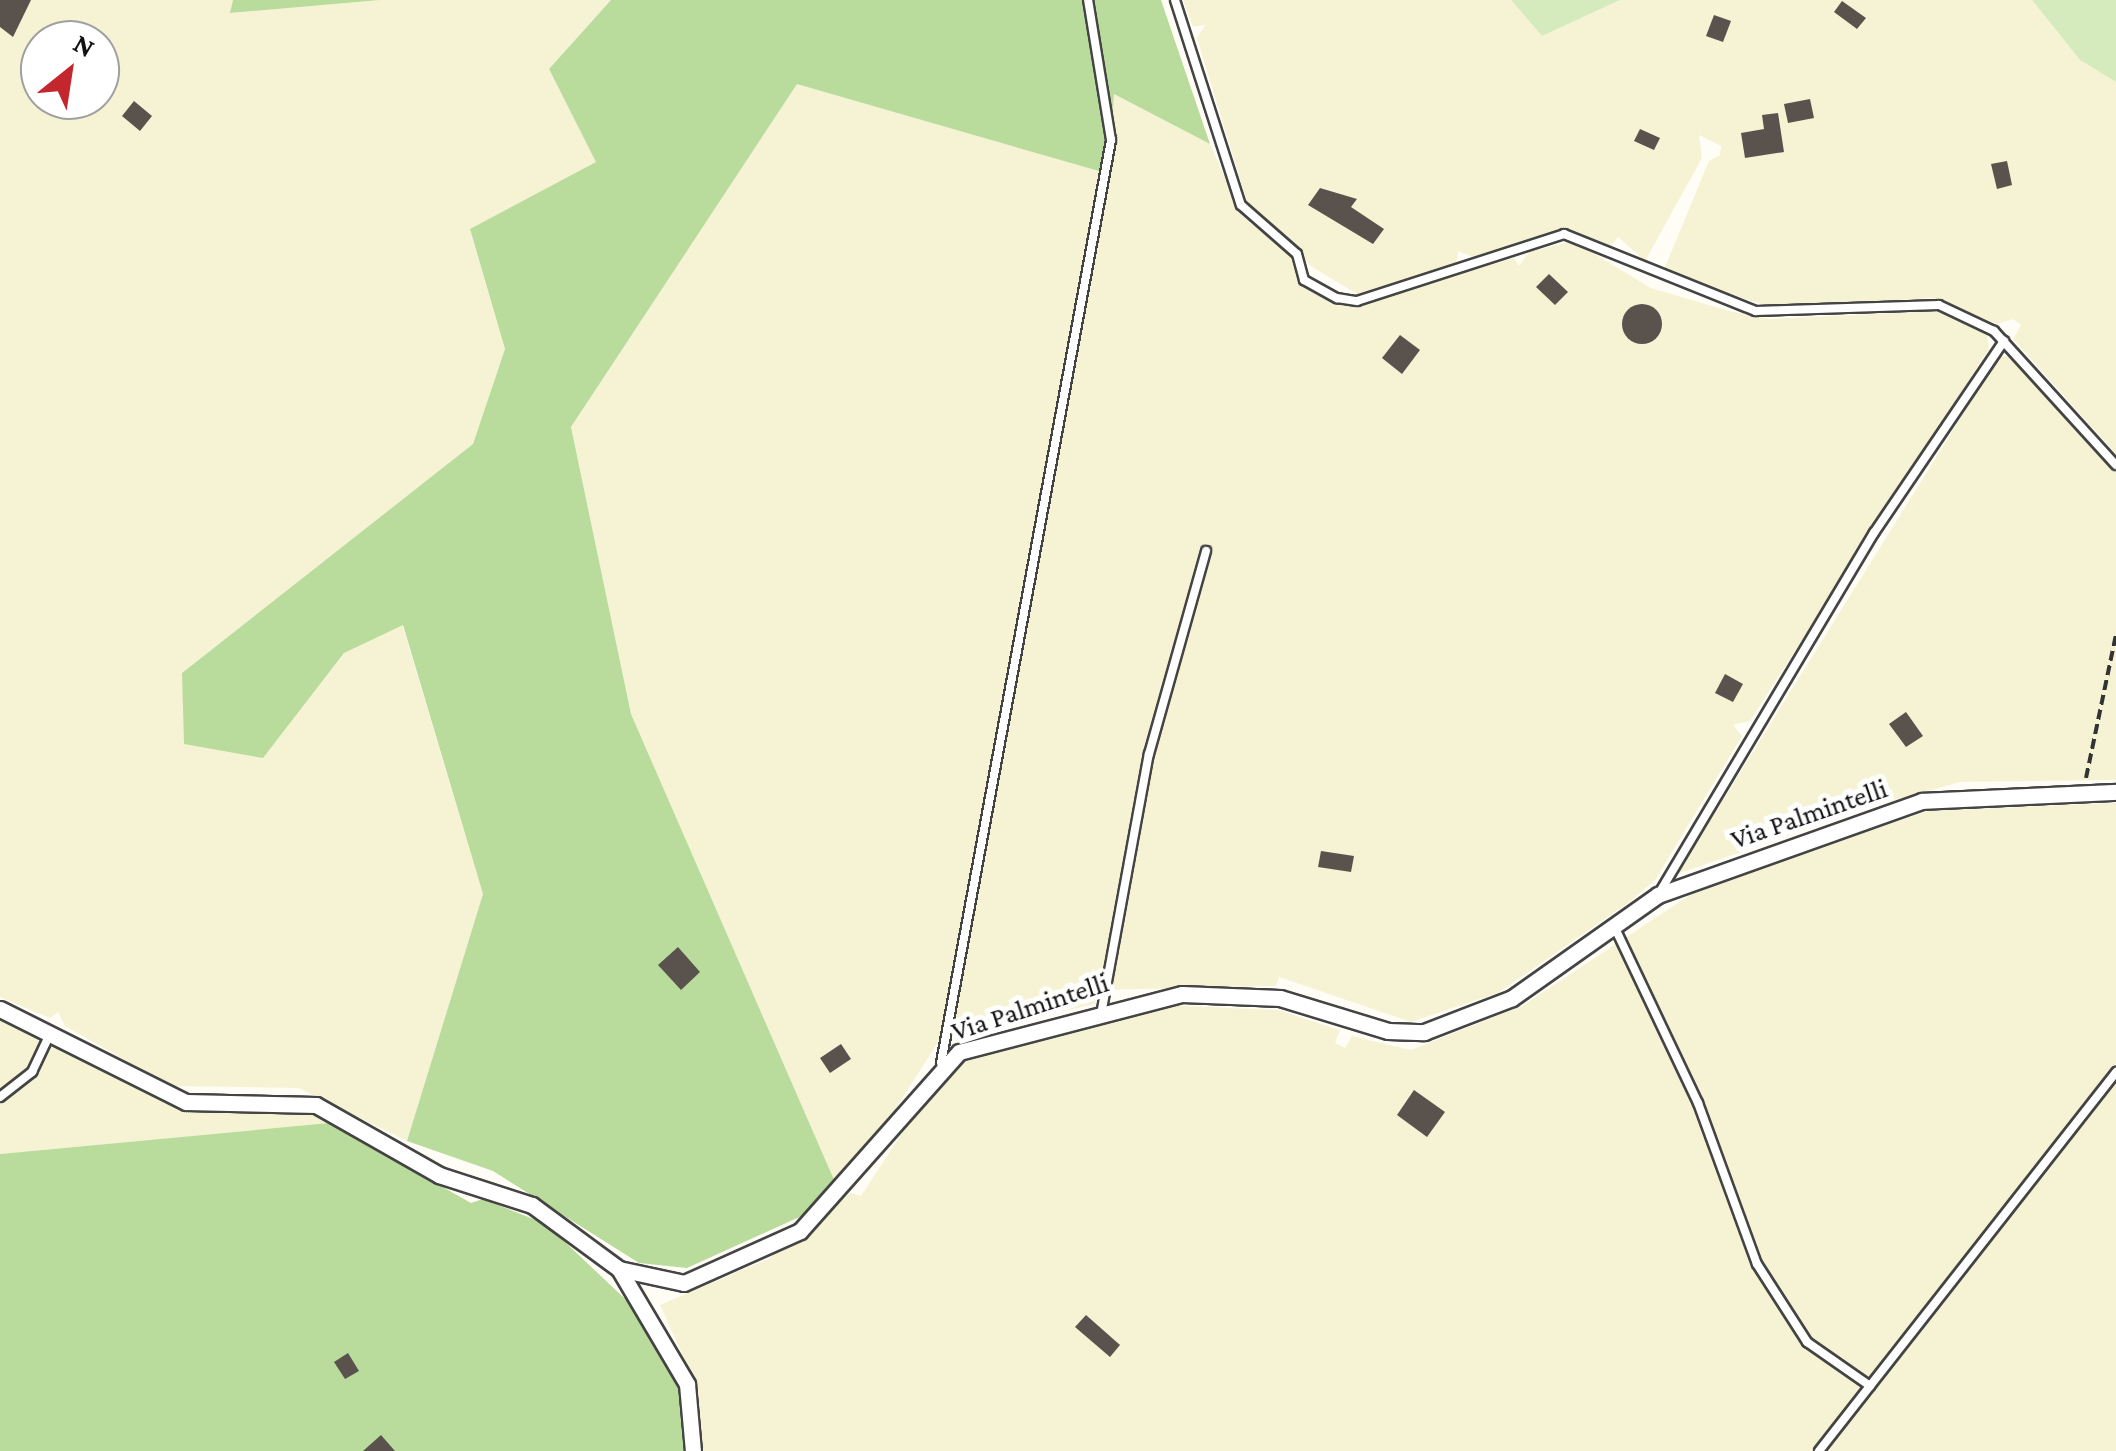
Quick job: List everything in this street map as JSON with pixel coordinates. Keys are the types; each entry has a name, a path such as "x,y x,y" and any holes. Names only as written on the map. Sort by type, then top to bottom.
{"street":[{"name":"Via Palmintelli","path":"0,1009 186,1102 316,1105 439,1175 532,1204 619,1269 684,1283 800,1231 880,1150 941,1063 1157,996 1256,995 1388,1032 1424,1032 1512,998 1658,894 1946,795 2116,792"},
{"path":"619,1269 686,1384 693,1451"}],"lane":[{"path":"941,1063 1110,140 1088,0"},
{"path":"1175,0 1241,205 1297,254 1304,280 1337,298 1357,301 1564,234 1756,311 1938,305 2004,341 2116,465"},
{"path":"1658,894 1874,533 2004,341"},
{"path":"1102,1010 1149,754 1206,550"},
{"path":"1614,926 1698,1103 1756,1264 1807,1342 1870,1386"},
{"path":"0,1097 32,1072 50,1034"},
{"path":"1819,1451 2116,1072"}],"path":[{"path":"2086,776 2116,635"}],"shaded area":[{"path":"0,0 233,0 231,13 380,0 611,0 549,69 597,162 470,230 505,349 473,444 182,673 262,758 344,653 402,624 483,894 407,1141 299,1088 171,1086 65,1026 58,1012 50,1018 0,997"},
{"path":"1183,0 1511,0 1542,36 1620,0 2032,0 2080,60 2116,82 2116,454 2013,339 2021,325 2013,319 1997,324 1933,298 1770,307 1663,272 1709,161 1720,155 1721,146 1699,135 1702,158 1645,261 1618,237 1611,246 1559,229 1478,259 1458,251 1456,266 1359,295 1312,267 1247,202 1197,38 1205,25 1193,27"},
{"path":"797,83 1108,174 1114,94 1210,144 1242,216 1292,256 1298,282 1331,302 1348,306 1514,258 1519,266 1529,252 1573,241 1651,288 1729,311 1769,319 1937,311 1987,334 1989,349 1750,721 1733,725 1742,736 1655,880 1632,900 1498,993 1411,1022 1279,977 1276,986 1099,990 1095,1004 940,1039 884,1127 835,1182 631,714 571,427"},
{"path":"1999,356 2011,357 2116,472 2116,780 1960,782 1870,807 1857,793 1846,816 1677,874"},
{"path":"2116,803 2116,1451 699,1451 692,1376 660,1305 768,1259 851,1193 861,1196 936,1081 963,1062 1162,1005 1278,1010 1340,1030 1335,1043 1345,1048 1352,1036 1411,1050 1522,1006 1699,889 1928,811"},
{"path":"0,1017 185,1111 300,1108 329,1123 0,1154"}],"green space":[{"path":"233,0 380,0 230,13"},
{"path":"611,0 1161,0 1210,144 1114,94 1109,174 797,84 571,427 631,714 835,1182 806,1214 687,1268 639,1263 493,1171 407,1141 483,894 403,625 344,653 263,758 184,744 182,673 473,444 505,349 470,229 596,162 549,69"},
{"path":"1511,0 1620,0 1542,36"},
{"path":"2032,0 2116,0 2116,82 2080,60"},
{"path":"329,1123 471,1203 483,1199 546,1224 641,1314 679,1386 686,1451 0,1451 0,1154"}],"building":[{"path":"0,0 31,0 13,37 0,27"},
{"path":"1842,1 1866,18 1857,29 1834,12"},
{"path":"1714,15 1731,21 1723,42 1706,36"},
{"path":"1810,99 1814,118 1788,123 1784,104"},
{"path":"134,101 152,116 140,131 122,116"},
{"path":"1778,113 1784,152 1745,158 1741,133 1764,129 1762,115"},
{"path":"1640,129 1660,138 1654,150 1634,141"},
{"path":"2007,161 2012,185 1997,189 1991,164"},
{"path":"1320,188 1357,199 1351,207 1384,229 1373,244 1308,205"},
{"path":"1549,274 1568,292 1555,305 1536,287"},
{"path":"1642,304 1656,310 1662,324 1656,338 1642,344 1628,338 1622,324 1628,310"},
{"path":"1400,335 1420,350 1402,374 1382,358"},
{"path":"1725,674 1743,684 1733,702 1715,693"},
{"path":"1906,712 1923,736 1906,747 1889,724"},
{"path":"1321,851 1354,856 1351,872 1318,867"},
{"path":"678,947 700,972 681,990 658,965"},
{"path":"841,1044 851,1059 830,1073 820,1058"},
{"path":"1414,1090 1445,1112 1427,1137 1397,1115"},
{"path":"1086,1315 1120,1345 1110,1357 1075,1327"},
{"path":"348,1353 359,1371 345,1379 334,1362"},
{"path":"381,1435 395,1451 363,1451"}]}
